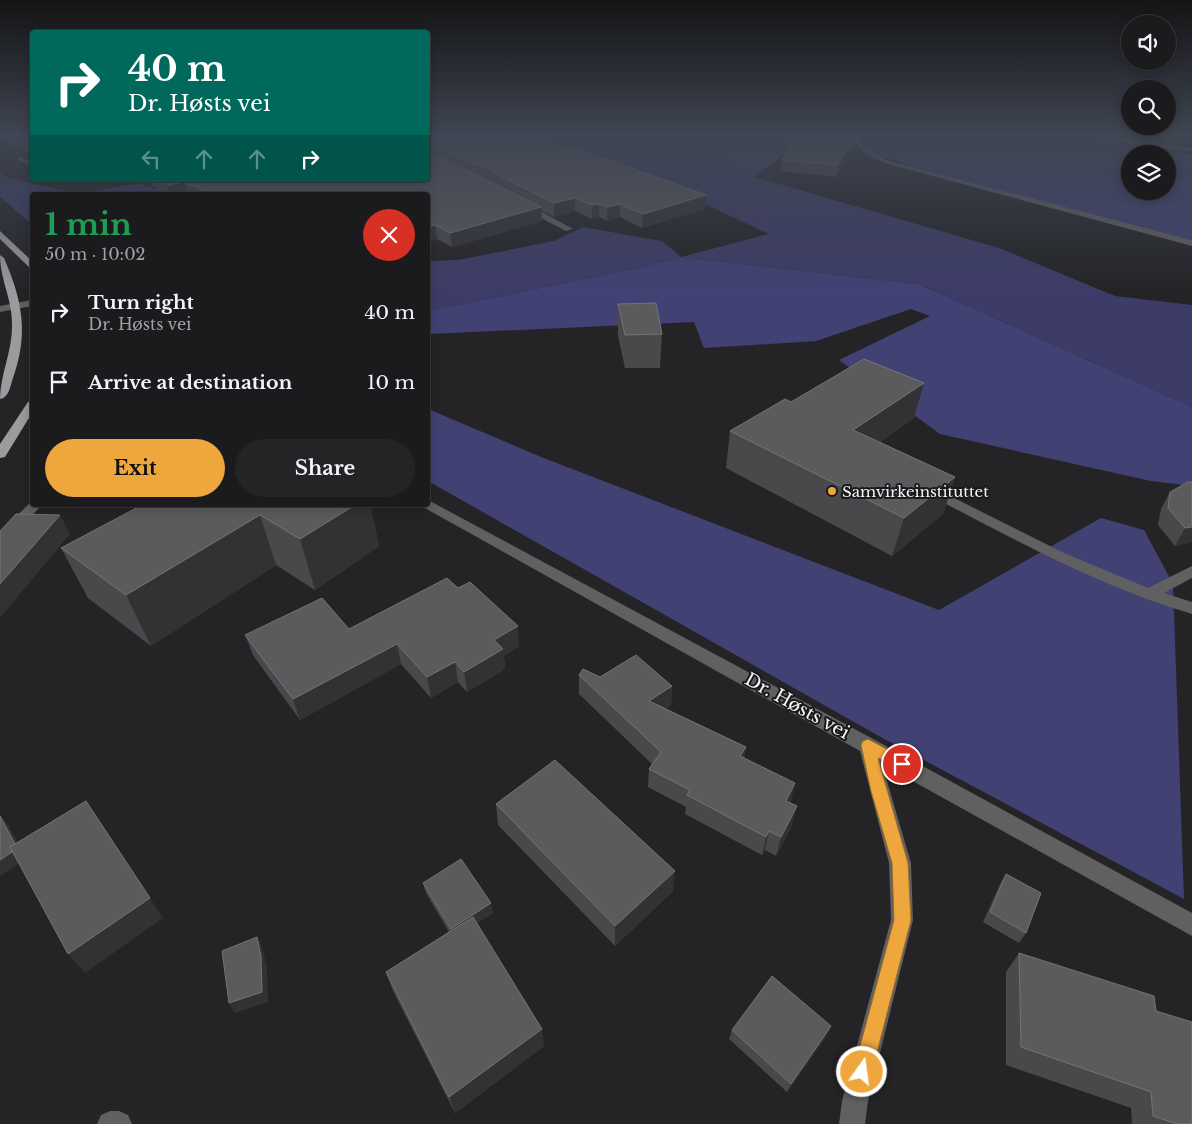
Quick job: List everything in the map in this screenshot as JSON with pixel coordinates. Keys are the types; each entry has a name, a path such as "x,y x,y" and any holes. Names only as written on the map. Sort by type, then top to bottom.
{"main road":[{"path":"0,234 30,262"},
{"path":"0,258 16,306 16,342 10,376 0,396"},
{"path":"0,454 30,409"}],"street":[{"path":"984,187 1192,243"},
{"path":"513,200 569,229"},
{"path":"0,310 30,303"},
{"path":"916,482 1061,557 1128,587 1192,608"},
{"name":"Dr. Høsts vei","path":"430,505 1192,925"},
{"path":"0,540 34,507"},
{"path":"1150,594 1192,571"},
{"path":"852,1124 855,1101 902,920 900,863 868,745"},
{"path":"110,1124 120,1124"}],"shaded area":[{"path":"0,187 50,187 69,192 30,192 30,222 0,197"},
{"path":"115,187 152,187 164,192 89,192"},
{"path":"668,187 791,187 999,248 1115,296 1192,305 1192,407 919,284 681,257 769,234"},
{"path":"990,187 1121,187 1121,200 1176,200 1176,187 1192,187 1192,240"},
{"path":"583,227 662,241 681,257 637,268 430,311 430,261 458,260 554,241"},
{"path":"681,257 919,284 1192,407 1192,486 1151,481 940,434 839,360 930,316 911,309 816,341 704,348 694,322 430,334 430,311 637,268"},
{"path":"430,410 541,457 939,610 1101,518 1144,530 1173,584 1184,899 877,735 430,482"}],"building":[{"path":"197,187 502,187 541,207 450,233 435,225 430,226 430,192 208,192"},
{"path":"523,187 685,187 706,195 643,214 620,204 607,207 599,204 592,205 575,198 554,203"},
{"path":"656,303 662,334 625,335 618,304"},
{"path":"864,359 924,383 853,430 955,477 904,518 730,431 785,399 791,402"},
{"path":"1188,482 1192,482 1192,527 1185,528 1168,508 1170,492"},
{"path":"138,507 352,507 300,539 260,515 126,595 61,548"},
{"path":"16,514 60,515 0,584 0,531"},
{"path":"447,578 458,588 470,582 518,626 494,640 503,649 464,672 455,662 427,677 397,644 293,699 245,635 322,598 349,629"},
{"path":"636,655 672,686 649,701 746,747 740,756 795,783 786,801 797,806 781,837 769,831 766,837 687,795 690,790 649,769 661,752 579,675 583,669 600,677"},
{"path":"555,760 675,871 615,926 496,804"},
{"path":"86,801 150,898 68,954 10,847"},
{"path":"0,816 15,844 10,847 12,852 0,860"},
{"path":"461,859 491,903 451,929 423,883"},
{"path":"1006,874 1041,893 1026,933 990,912"},
{"path":"473,917 542,1029 449,1097 386,972"},
{"path":"257,937 261,957 262,992 229,1003 222,951"},
{"path":"1019,953 1154,996 1156,1011 1192,1022 1192,1124 1177,1124 1153,1116 1151,1092 1021,1047"},
{"path":"772,976 831,1026 791,1084 732,1030"}],"place":[{"name":"Samvirkeinstituttet","path":"832,491"}],"route":[{"path":"862,1072 902,920 900,863 868,745 902,764"}]}
